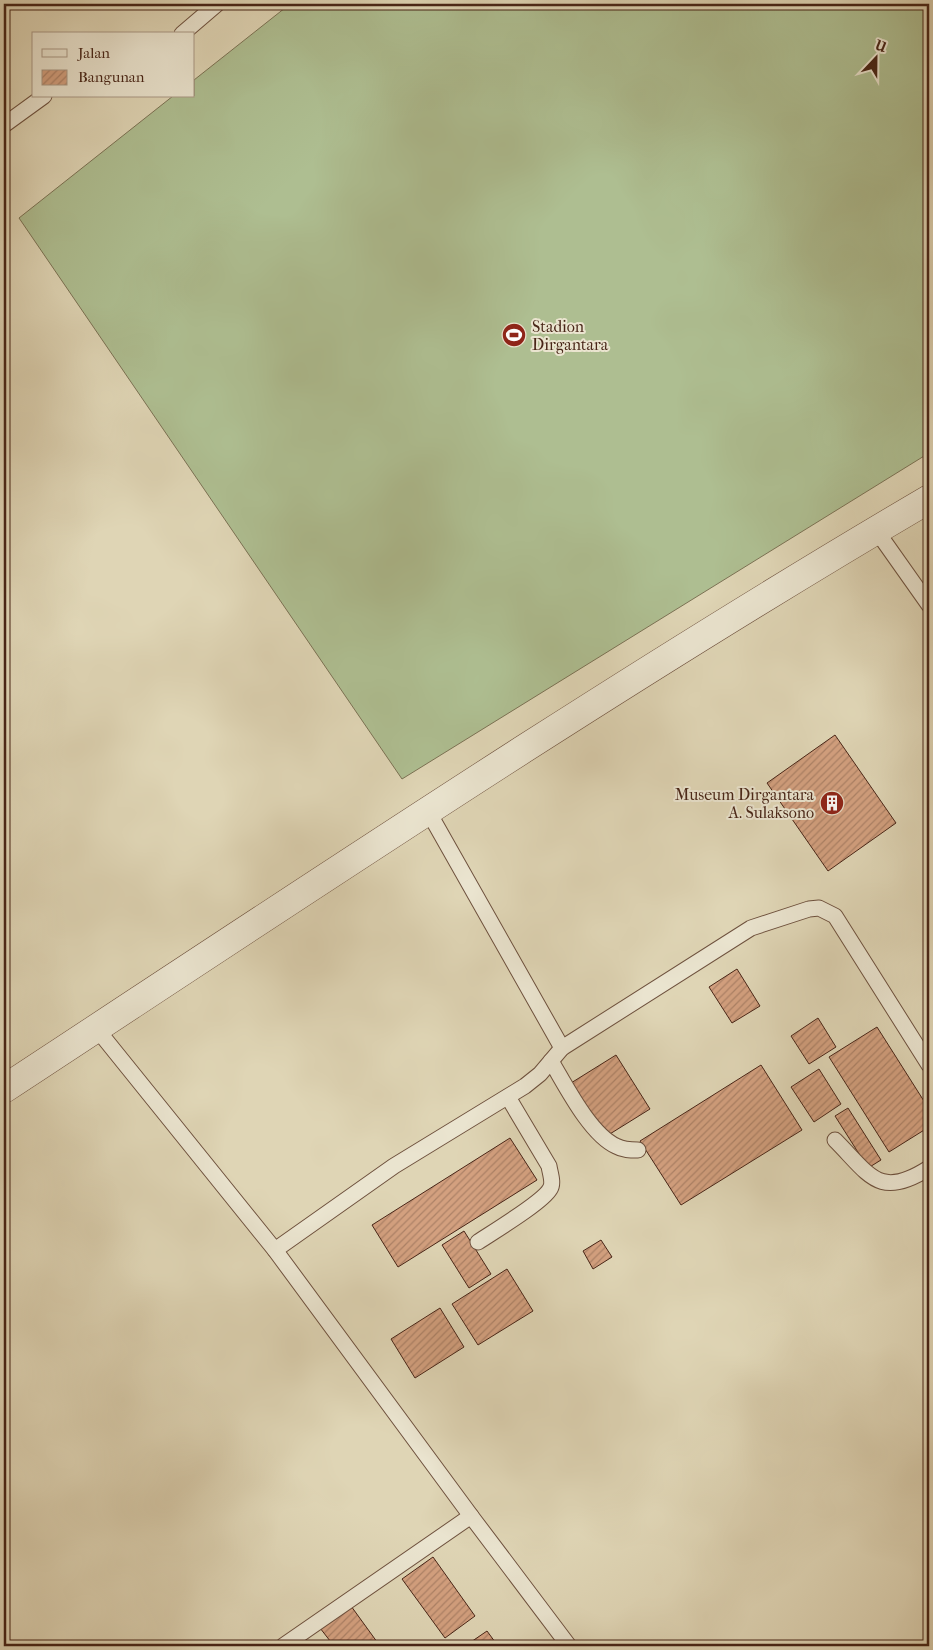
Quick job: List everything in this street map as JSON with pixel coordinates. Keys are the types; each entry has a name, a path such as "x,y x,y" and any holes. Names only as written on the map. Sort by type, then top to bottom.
{"street":[{"path":"4,1089 653,666 929,499"}],"lane":[{"path":"184,32 217,4"},
{"path":"4,125 41,98"},
{"path":"876,530 929,605"},
{"path":"428,811 562,1048"},
{"path":"275,1250 394,1166 508,1097 540,1074 562,1048 751,928 809,909 819,908 835,916 929,1065"},
{"path":"96,1028 275,1250 569,1646"},
{"path":"550,1061 594,1129 606,1141 626,1150 638,1150"},
{"path":"478,1242 535,1203 550,1189 552,1178 549,1166 508,1097"},
{"path":"835,1140 873,1178 884,1183 894,1184 918,1175 929,1168"},
{"path":"283,1646 304,1640 471,1516"}],"green space":[{"name":"Stadion Dirgantara","path":"290,4 929,4 929,453 402,779 19,218 170,98 195,98 195,79"}],"building":[{"name":"Museum Dirgantara A. Sulaksono","path":"835,735 896,823 828,871 767,783"},
{"path":"737,969 760,1006 732,1023 709,987"},
{"path":"818,1018 836,1047 809,1064 791,1036"},
{"path":"877,1027 929,1109 929,1127 889,1152 829,1057"},
{"path":"616,1055 650,1109 605,1137 571,1083"},
{"path":"761,1065 802,1130 681,1205 640,1141"},
{"path":"819,1069 841,1104 814,1122 791,1087"},
{"path":"848,1108 881,1160 868,1168 835,1116"},
{"path":"510,1138 537,1180 398,1267 372,1225"},
{"path":"464,1231 491,1274 469,1288 442,1245"},
{"path":"601,1240 612,1257 593,1269 583,1251"},
{"path":"507,1269 533,1311 478,1345 452,1304"},
{"path":"929,1296 929,1307 925,1299"},
{"path":"440,1308 464,1347 415,1378 391,1339"},
{"path":"433,1557 475,1616 445,1638 402,1579"},
{"path":"351,1606 380,1646 334,1646 320,1628"},
{"path":"487,1631 498,1646 465,1646"}],"place":[{"name":"Stadion Dirgantara","path":"514,335"},
{"name":"Museum Dirgantara A. Sulaksono","path":"832,803"}]}
